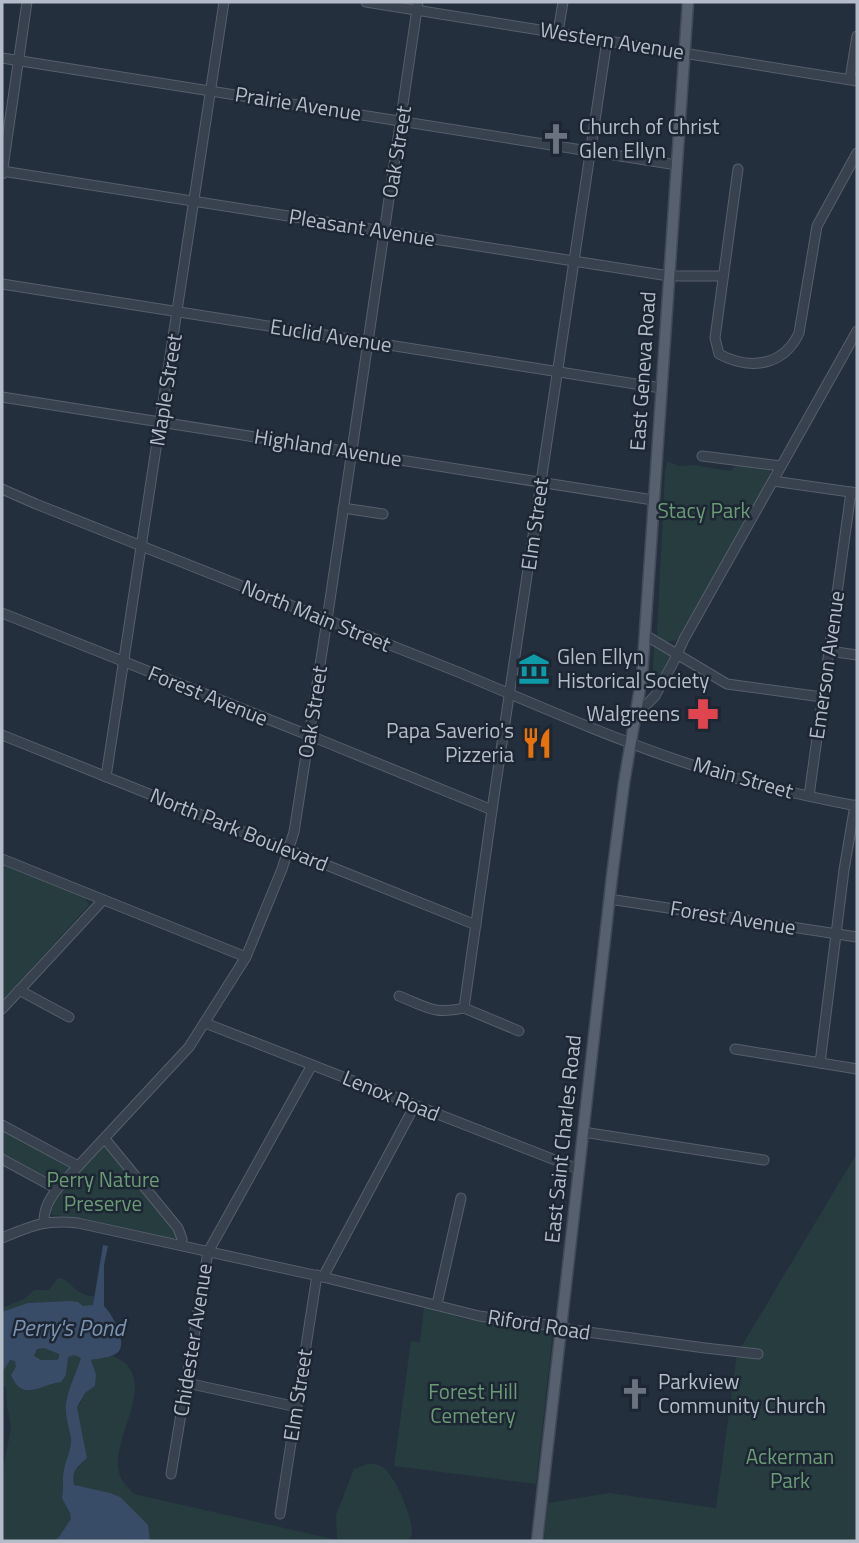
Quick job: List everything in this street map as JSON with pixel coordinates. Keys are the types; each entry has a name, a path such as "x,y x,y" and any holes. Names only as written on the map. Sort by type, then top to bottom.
{"main road":[{"name":"East Geneva Road","path":"631,742 642,676 688,2"},
{"name":"East Saint Charles Road","path":"537,1541 609,899 631,742"}],"street":[{"path":"2,172 27,2"},
{"name":"Maple Street","path":"106,777 224,2"},
{"name":"Western Avenue","path":"366,2 418,6 558,32 854,80"},
{"path":"558,32 563,2"},
{"name":"Oak Street","path":"44,1222 48,1202 57,1189 189,1047 205,1023 246,957 294,832 418,6"},
{"path":"854,80 857,36"},
{"name":"Elm Street","path":"464,1008 607,40"},
{"name":"Prairie Avenue","path":"2,58 677,165"},
{"path":"738,169 715,338 719,354 732,361 755,364 783,355 793,344 801,327 817,226 857,153"},
{"name":"Pleasant Avenue","path":"2,172 669,276 723,276"},
{"name":"Euclid Avenue","path":"2,284 661,388"},
{"path":"636,715 654,696 857,331"},
{"name":"Highland Avenue","path":"2,397 653,500"},
{"path":"702,456 781,466"},
{"path":"772,481 854,492"},
{"name":"North Main Street","path":"2,489 631,742"},
{"name":"Emerson Avenue","path":"809,796 854,492"},
{"path":"343,508 383,514"},
{"name":"Forest Avenue","path":"2,613 492,810"},
{"path":"645,635 727,684 822,697"},
{"path":"829,651 857,655"},
{"name":"North Park Boulevard","path":"2,735 475,925"},
{"name":"Main Street","path":"631,742 720,774 856,806"},
{"path":"820,1063 856,806"},
{"path":"2,859 246,957"},
{"name":"Forest Avenue","path":"609,899 857,937"},
{"path":"2,1009 103,900"},
{"path":"19,990 69,1017"},
{"path":"399,996 437,1011 464,1008 519,1031"},
{"name":"Lenox Road","path":"205,1023 578,1169"},
{"path":"735,1049 857,1069"},
{"name":"Chidester Avenue","path":"171,1474 208,1252 312,1065"},
{"name":"Elm Street","path":"280,1514 320,1276 415,1105"},
{"path":"2,1125 78,1166"},
{"path":"583,1132 764,1160"},
{"path":"105,1139 178,1228 181,1245"},
{"path":"2,1159 57,1189"},
{"path":"437,1304 461,1198"},
{"path":"2,1238 44,1222 64,1221 208,1252"},
{"name":"Riford Road","path":"208,1252 320,1276 479,1316 758,1353"},
{"path":"187,1383 297,1407"}],"green space":[{"name":"Stacy Park","path":"669,462 680,466 693,465 730,471 738,464 770,469 770,477 677,640 665,642 657,635 665,471"},
{"path":"654,644 673,654 652,692"},
{"path":"2,865 85,897 89,905 2,1001"},
{"name":"Perry Nature Preserve","path":"2,1122 84,1166 100,1149 108,1149 176,1232 176,1238 81,1218 52,1215 51,1206 60,1192 2,1160"},
{"name":"Ackerman Park","path":"857,1153 857,1541 544,1541 548,1503 609,1493 716,1508 737,1354"},
{"path":"58,1278 83,1293 97,1297 85,1367 74,1389 72,1477 87,1458 77,1407 96,1374 91,1359 113,1356 126,1364 133,1376 135,1389 118,1460 121,1479 134,1494 337,1540 336,1515 354,1469 374,1464 386,1470 401,1495 411,1524 412,1534 409,1540 2,1541 2,1476 11,1427 6,1388 2,1385 2,1308 24,1299 34,1290 49,1290"},
{"name":"Forest Hill Cemetery","path":"424,1307 470,1320 543,1328 551,1333 536,1484 394,1466 411,1341 420,1342"}],"water":[{"name":"Perry's Pond","path":"103,1245 108,1246 104,1265 104,1306 118,1328 121,1347 112,1356 91,1360 96,1374 95,1386 86,1392 77,1407 87,1458 74,1472 73,1480 74,1485 120,1497 148,1525 150,1541 54,1541 71,1519 62,1498 63,1473 71,1442 66,1405 81,1358 74,1355 68,1357 66,1375 61,1382 33,1390 21,1388 11,1375 16,1367 15,1361 10,1360 2,1370 2,1312 28,1303 70,1301 83,1306 93,1305","holes":["44,1348 59,1354 57,1360 41,1360 34,1356 37,1349"]}],"place":[{"name":"Church of Christ Glen Ellyn","path":"556,139"},
{"name":"Glen Ellyn Historical Society","path":"534,669"},
{"name":"Walgreens","path":"703,714"},
{"name":"Papa Saverio's Pizzeria","path":"537,743"},
{"name":"Parkview Community Church","path":"635,1394"}]}
